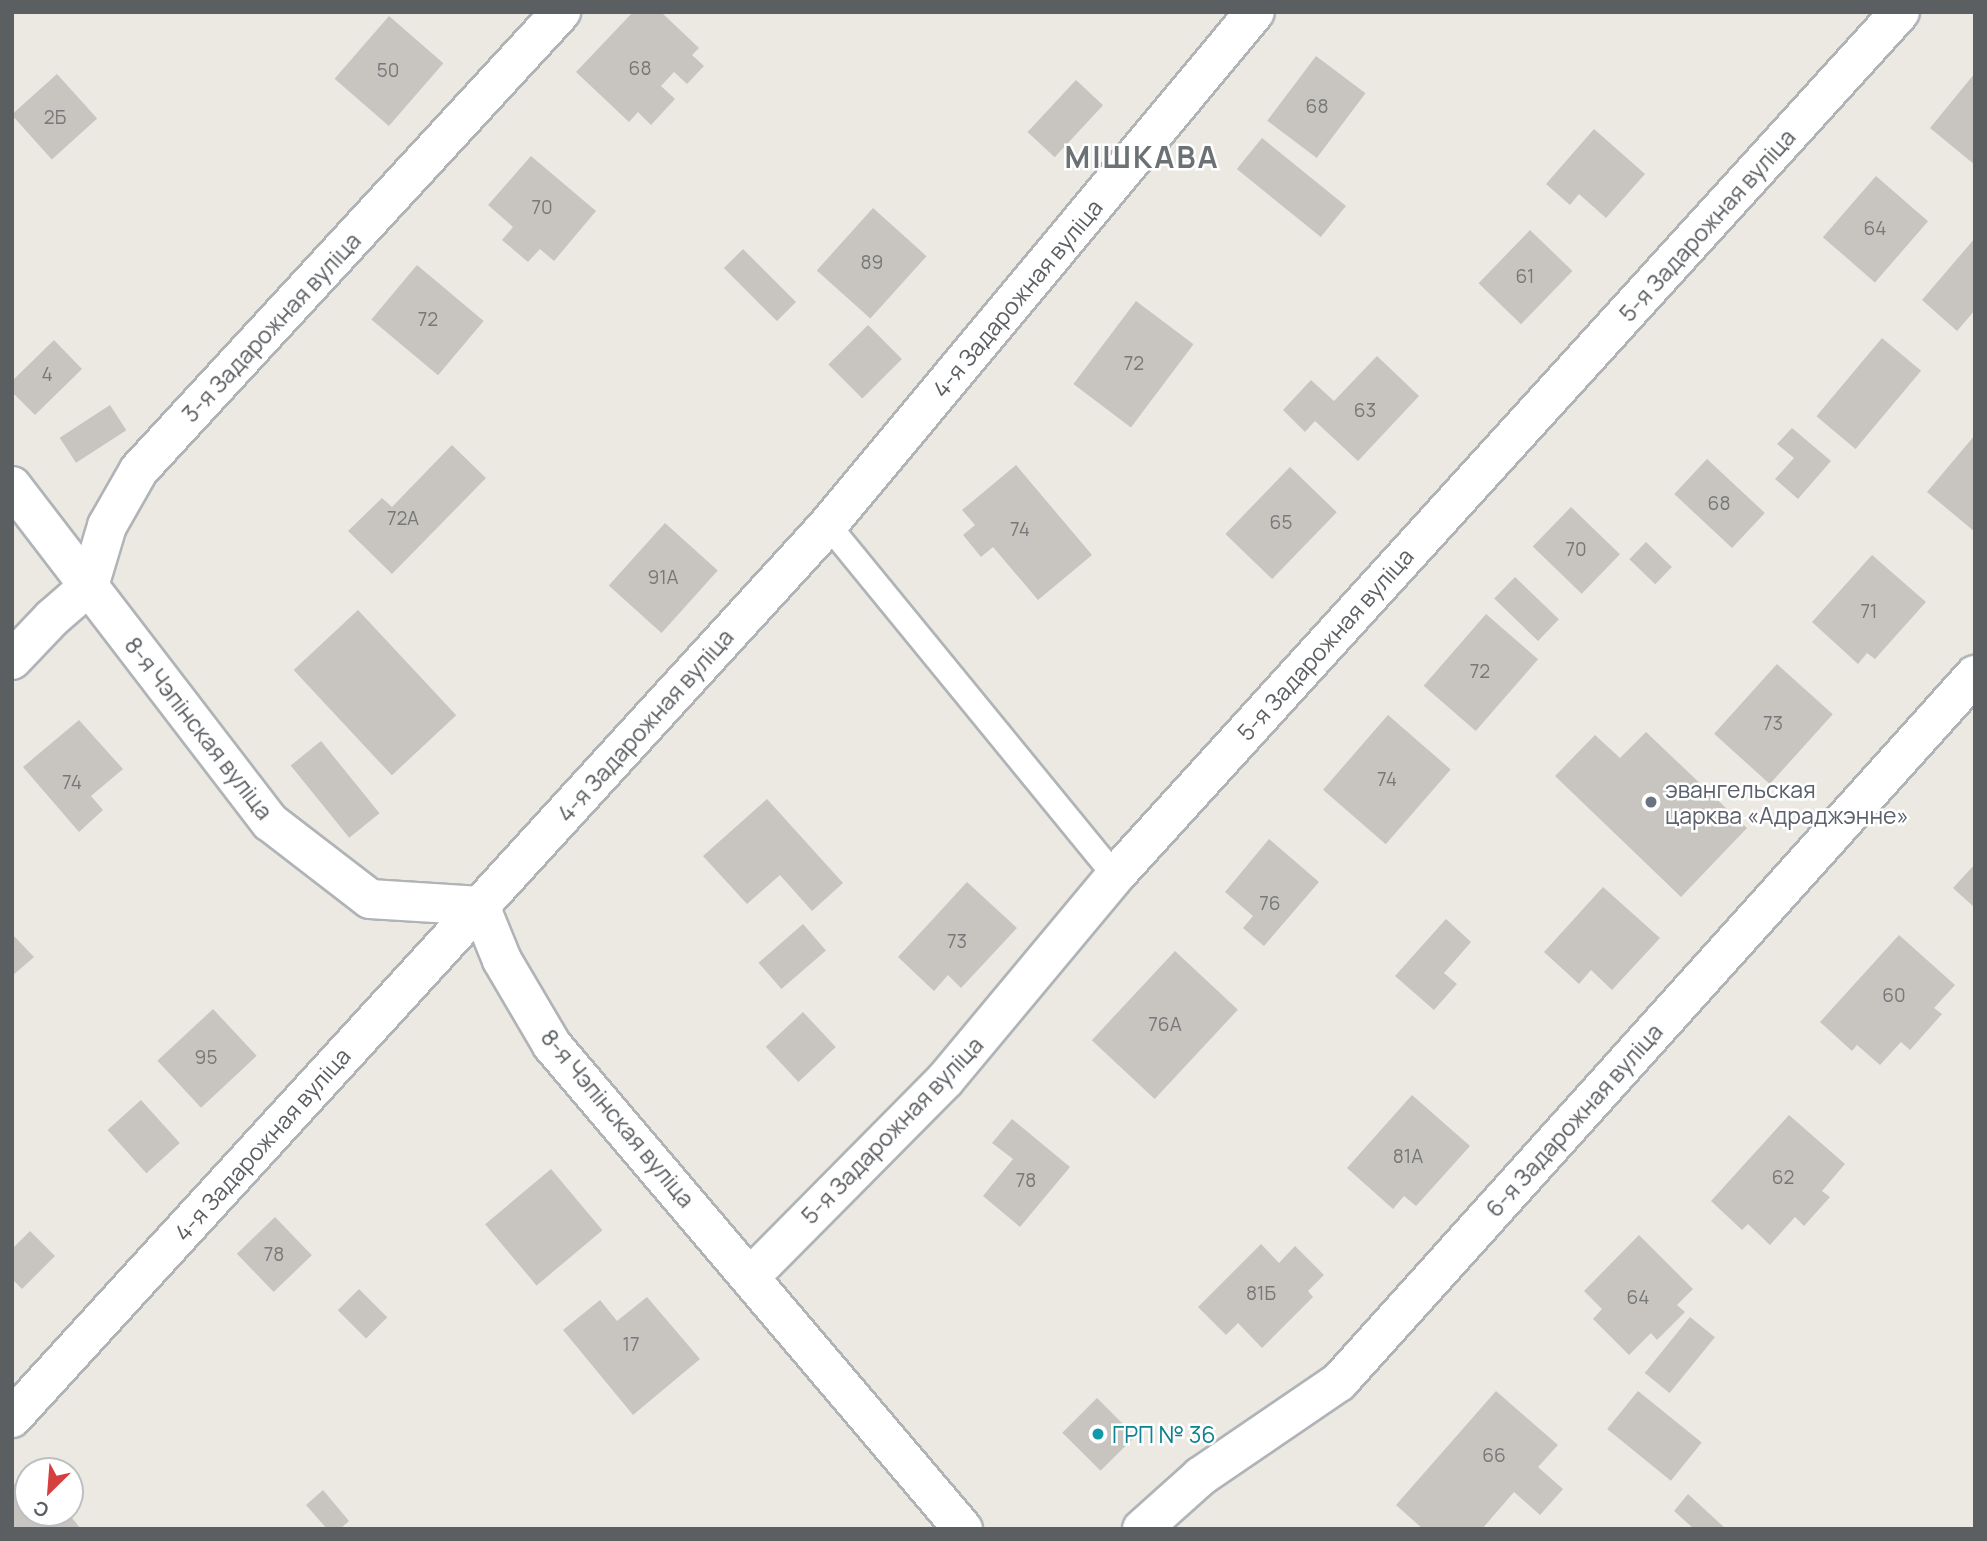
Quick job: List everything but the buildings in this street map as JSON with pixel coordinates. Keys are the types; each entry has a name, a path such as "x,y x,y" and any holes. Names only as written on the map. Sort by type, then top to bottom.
{"street":[{"name":"3-я Задарожная вуліца","path":"89,586 107,526 139,470 561,12"},
{"name":"4-я Задарожная вуліца","path":"12,1418 828,525 1255,12"},
{"name":"5-я Задарожная вуліца","path":"751,1276 945,1080 1115,876 1900,12"},
{"name":"8-я Чэпінская вуліца","path":"12,486 270,822 370,899 480,905 502,960 552,1045 751,1276 963,1529"},
{"path":"12,660 52,618 89,586"},
{"name":"6-я Задарожная вуліца","path":"1142,1529 1201,1476 1339,1382 1975,675"}],"lane":[{"path":"828,525 1115,876"}],"place":[{"name":"эвангельская царква «Адраджэнне»","path":"1651,802"},
{"name":"ГРП № 36","path":"1098,1434"}],"district":[{"name":"МІШКАВА","path":"1142,157"}]}
